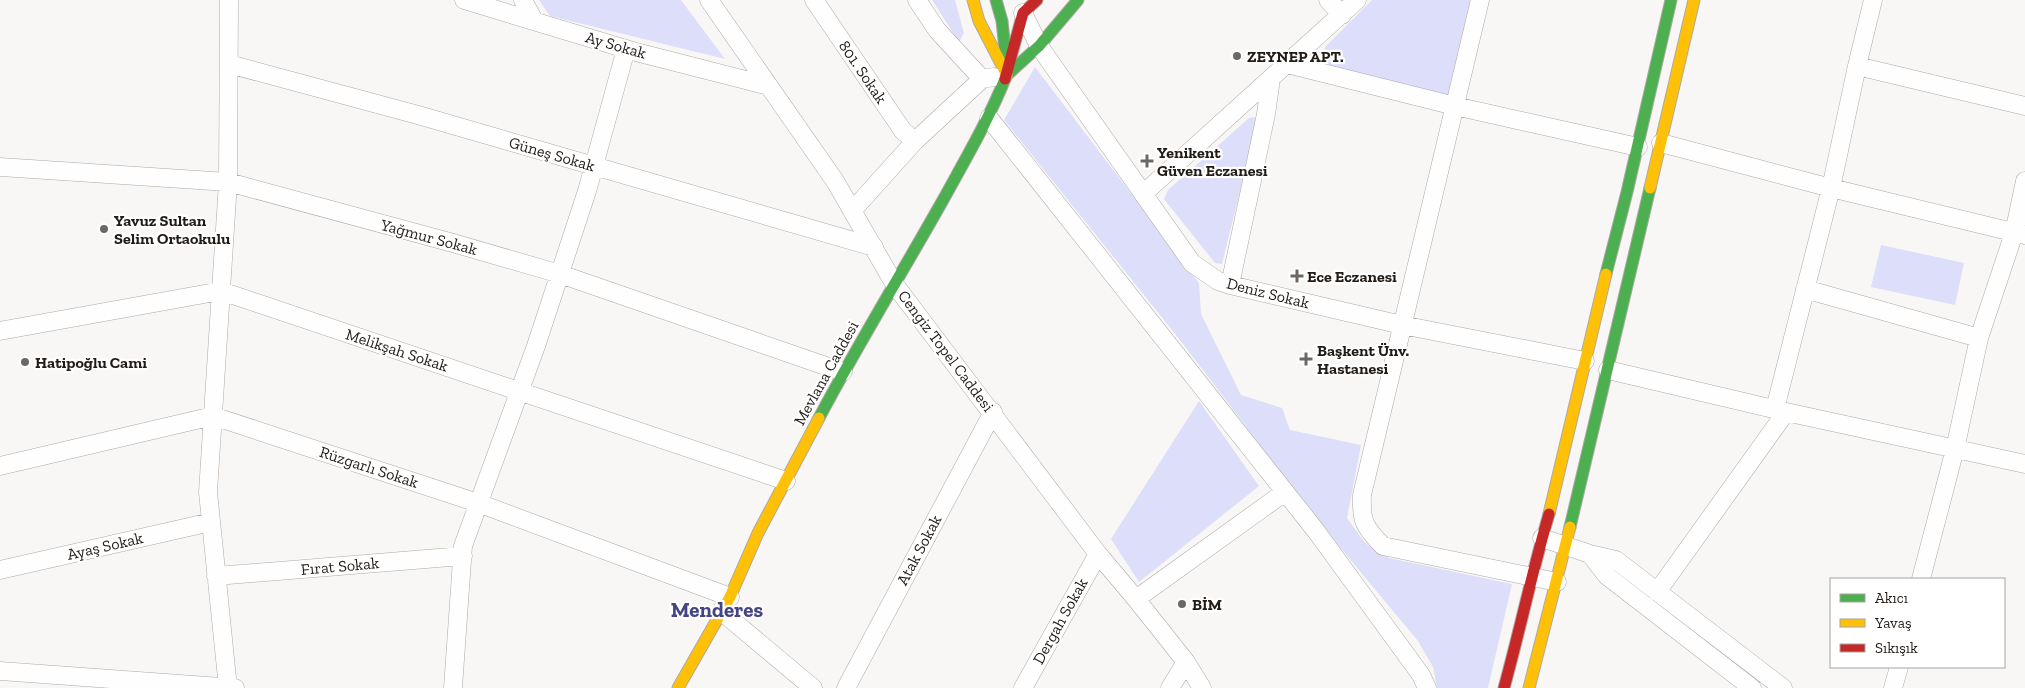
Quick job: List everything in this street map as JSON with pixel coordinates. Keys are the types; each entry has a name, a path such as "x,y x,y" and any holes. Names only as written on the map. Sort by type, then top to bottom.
{"main road":[{"path":"973,0 979,21 1007,75"},
{"path":"996,0 1002,21 1007,75"},
{"path":"1023,13 1037,0"},
{"path":"1007,75 1039,46 1078,0"},
{"path":"1504,688 1638,147 1671,0"},
{"path":"1529,688 1566,546 1694,0"},
{"name":"Mevlana Caddesi","path":"678,688 726,604 758,533 843,372 895,285 989,118 1007,75 1023,13"}],"street":[{"path":"228,688 208,492 228,182 229,0"},
{"name":"Ay Sokak","path":"464,0 626,49 769,86"},
{"path":"523,0 534,21"},
{"name":"Cengiz Topel Caddesi","path":"709,0 835,181 895,285 1098,554 1186,662 1202,688"},
{"name":"801. Sokak","path":"814,0 903,131 915,141"},
{"path":"917,0 937,30 982,79"},
{"path":"1328,0 1342,15"},
{"path":"1143,194 1357,0"},
{"path":"1480,0 1362,495 1361,515 1370,533 1383,546 1557,582"},
{"path":"1657,592 1780,411 1805,289 1831,188 1873,0"},
{"name":"Deniz Sokak","path":"1023,13 1039,46 1192,263 1218,281 1402,326 1586,361"},
{"path":"453,688 464,546 560,274 594,167 626,49"},
{"name":"Güneş Sokak","path":"229,64 418,115 874,247"},
{"path":"1287,64 1455,106 1638,147"},
{"path":"1857,66 2025,106"},
{"path":"852,211 915,141 982,79 1007,75"},
{"path":"1230,285 1266,114 1271,79"},
{"path":"989,118 1285,492 1422,674 1427,688"},
{"path":"1661,143 1831,188 2020,234"},
{"name":"Yağmur Sokak","path":"0,167 228,182 443,240 560,274 843,372"},
{"path":"1921,578 1954,449 1979,338 2020,234 2025,180"},
{"path":"1805,289 1979,338"},
{"name":"Melikşah Sokak","path":"0,331 221,291 786,481"},
{"path":"1608,370 1780,411 2025,464"},
{"name":"Atak Sokak","path":"846,688 992,412"},
{"path":"0,466 213,416"},
{"name":"Rüzgarlı Sokak","path":"213,416 478,503 726,604 813,688"},
{"path":"1136,599 1285,492"},
{"name":"Ayaş Sokak","path":"0,570 211,522"},
{"path":"1542,538 1590,554 1616,560 1783,688"},
{"name":"Dergah Sokak","path":"1023,688 1098,554"},
{"path":"1590,554 1607,576 1752,688"},
{"name":"Fırat Sokak","path":"216,576 463,556"},
{"path":"1170,688 1186,662"},
{"path":"1893,688 1899,668"},
{"path":"0,671 235,688"}],"shaded area":[{"path":"539,0 681,0 725,59 550,16"},
{"path":"932,0 955,0 964,33 959,42"},
{"path":"1372,0 1474,0 1455,86 1447,96 1334,69 1328,64 1323,57 1325,47"},
{"path":"1035,67 1199,283 1201,314 1241,395 1282,408 1290,430 1361,445 1347,518 1365,543 1389,558 1512,584 1488,688 1437,688 1433,667 1418,641 1324,528 1176,335 1004,120"},
{"path":"1254,117 1257,122 1222,264 1215,263 1164,199 1168,190 1249,118"},
{"path":"1881,245 1964,263 1955,305 1871,287"},
{"path":"1199,401 1259,486 1139,582 1111,539"}],"traffic: fast":[{"path":"996,0 1002,21 1006,59"},
{"path":"1007,75 1039,46 1078,0"},
{"path":"1606,274 1627,192 1671,0"},
{"path":"819,418 968,155 1005,79"},
{"path":"1570,527 1650,188"}],"traffic: slow":[{"path":"973,0 979,21 1007,75"},
{"path":"1650,188 1694,0"},
{"path":"1549,514 1606,274"},
{"path":"678,688 730,597 758,533 819,418"},
{"path":"1529,688 1570,527"}],"traffic: jam":[{"path":"1005,79 1023,13 1037,0"},
{"path":"1504,688 1549,514"}],"place":[{"name":"ZEYNEP APT.","path":"1237,56"},
{"name":"Yenikent Güven Eczanesi","path":"1147,161"},
{"name":"Yavuz Sultan Selim Ortaokulu","path":"104,229"},
{"name":"Ece Eczanesi","path":"1297,276"},
{"name":"Başkent Ünv. Hastanesi","path":"1306,359"},
{"name":"Hatipoğlu Cami","path":"25,362"},
{"name":"BİM","path":"1182,604"}],"district":[{"name":"Menderes","path":"717,609"}]}
